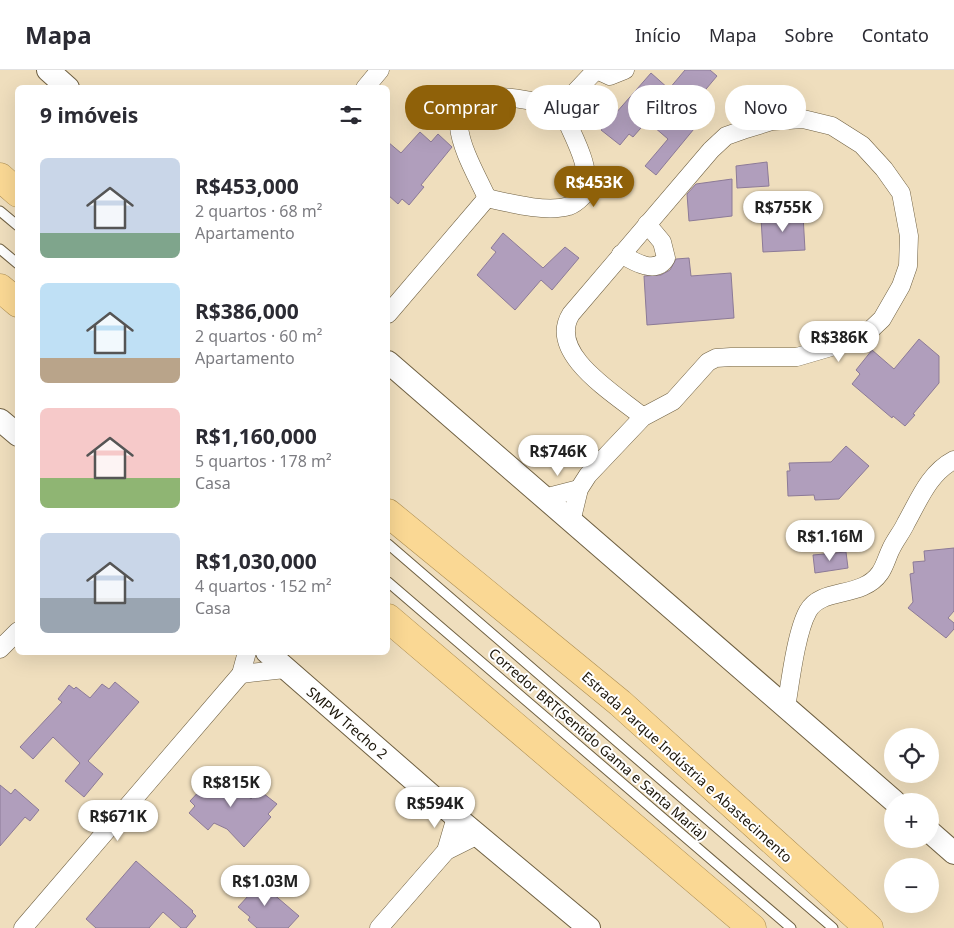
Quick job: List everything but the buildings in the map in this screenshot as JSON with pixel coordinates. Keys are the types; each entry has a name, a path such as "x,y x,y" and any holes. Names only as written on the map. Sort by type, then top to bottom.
{"highway":[{"path":"0,177 15,190"},
{"path":"0,288 15,300"},
{"name":"Estrada Parque Indústria e Abastecimento","path":"390,514 620,703 869,928"},
{"path":"390,620 752,928"}],"street":[{"path":"48,70 65,85"},
{"path":"368,85 380,70"},
{"path":"582,85 597,70 610,76 625,70"},
{"path":"487,198 464,145 459,127 460,113 466,103 480,97 496,96 526,101"},
{"path":"572,522 580,489 588,475 643,417 673,401 698,370 716,358 797,357 862,338 882,319 901,286 908,266 910,236 901,193 884,169 862,144 832,126 803,120 772,121 726,136 711,150 571,314 565,329 566,340 574,356 591,375 643,417"},
{"path":"487,198 511,204 554,207 569,206 585,194 587,180 584,164 572,130"},
{"path":"390,312 487,198"},
{"path":"621,254 648,266 654,267 664,262 666,258 662,242 647,224"},
{"path":"390,364 885,793"},
{"path":"0,420 15,432"},
{"path":"786,708 793,668 808,611 821,599 863,588 872,582 880,573 892,546 926,486 937,472 954,460"},
{"path":"544,498 580,489"},
{"path":"0,649 15,634"},
{"path":"23,928 241,674 246,655"},
{"name":"SMPW Trecho 2","path":"270,655 456,817 589,928"},
{"path":"241,674 285,670"},
{"path":"446,851 456,817"},
{"path":"379,928 446,851 478,835"},
{"path":"939,840 954,853"}],"lane":[{"path":"0,211 15,224"},
{"path":"0,249 15,262"},
{"path":"390,546 833,928"},
{"name":"Corredor BRT(Sentido Gama e Santa Maria)","path":"390,584 791,928"}]}
